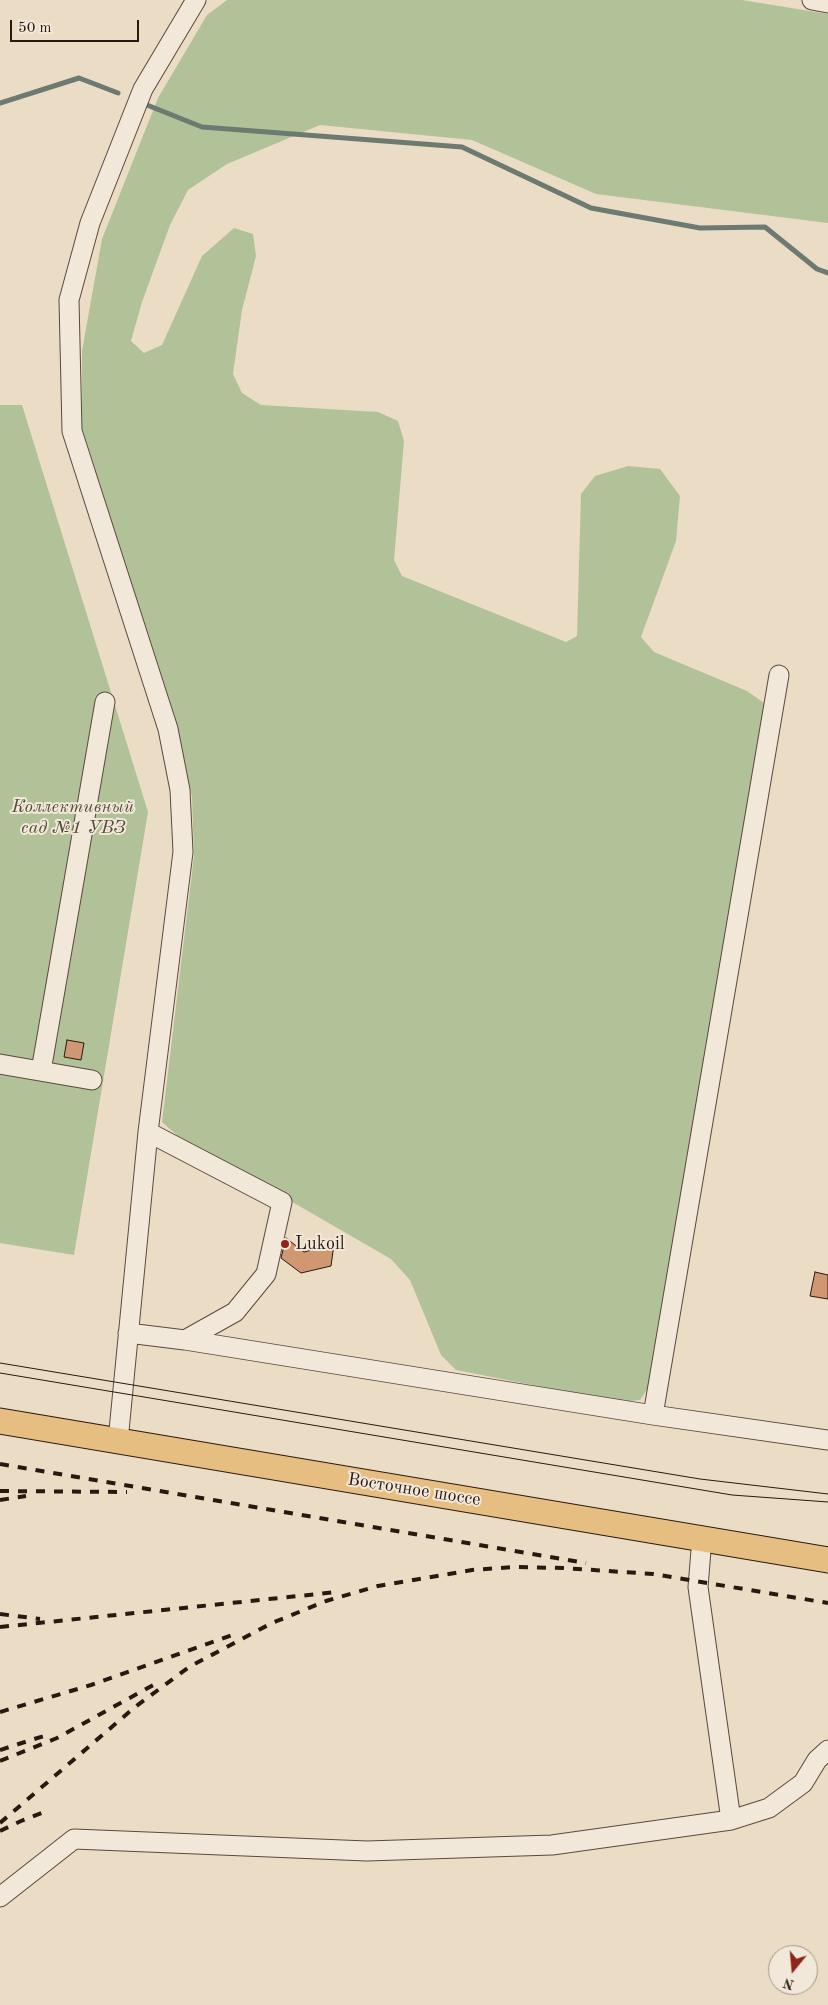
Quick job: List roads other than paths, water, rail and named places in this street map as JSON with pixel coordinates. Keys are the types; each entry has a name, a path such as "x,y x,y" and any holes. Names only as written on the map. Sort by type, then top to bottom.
{"main road":[{"name":"Восточное шоссе","path":"0,1421 828,1560"}],"street":[{"path":"118,1441 148,1132 183,852 180,790 168,729 72,431 69,300 90,222 143,89 196,0"},
{"path":"812,0 828,3"},
{"path":"654,1415 779,675"},
{"path":"42,1071 104,702"},
{"path":"0,1064 92,1080"},
{"path":"148,1132 282,1202 266,1274 235,1312 185,1340"},
{"path":"128,1333 185,1340 654,1415 828,1440"},
{"path":"702,1538 698,1587 731,1820"},
{"path":"0,1897 74,1839 367,1851 552,1846 731,1820 770,1808 803,1783 817,1760 828,1750"}],"waterway":[{"path":"0,103 79,78 118,93"},
{"path":"147,105 202,127 462,147 591,208 700,228 765,227 817,269 828,273"}],"tram line":[{"path":"0,1363 700,1479 828,1494"},
{"path":"0,1373 732,1495 828,1502"}],"railway":[{"path":"0,1464 586,1563"},
{"path":"0,1491 127,1492"},
{"path":"0,1500 26,1496"},
{"path":"0,1823 135,1707 189,1667 272,1623 326,1601 378,1586 472,1570 515,1567 563,1568 653,1574 828,1603"},
{"path":"0,1627 337,1592"},
{"path":"0,1614 40,1619"},
{"path":"0,1712 91,1685 238,1633"},
{"path":"0,1761 57,1738 155,1684"},
{"path":"0,1750 50,1734"},
{"path":"0,1831 47,1811"}],"place":[{"name":"Lukoil","path":"285,1244"}],"park label":[{"name":"Коллективный сад №1 УВЗ","path":"73,818"}]}
